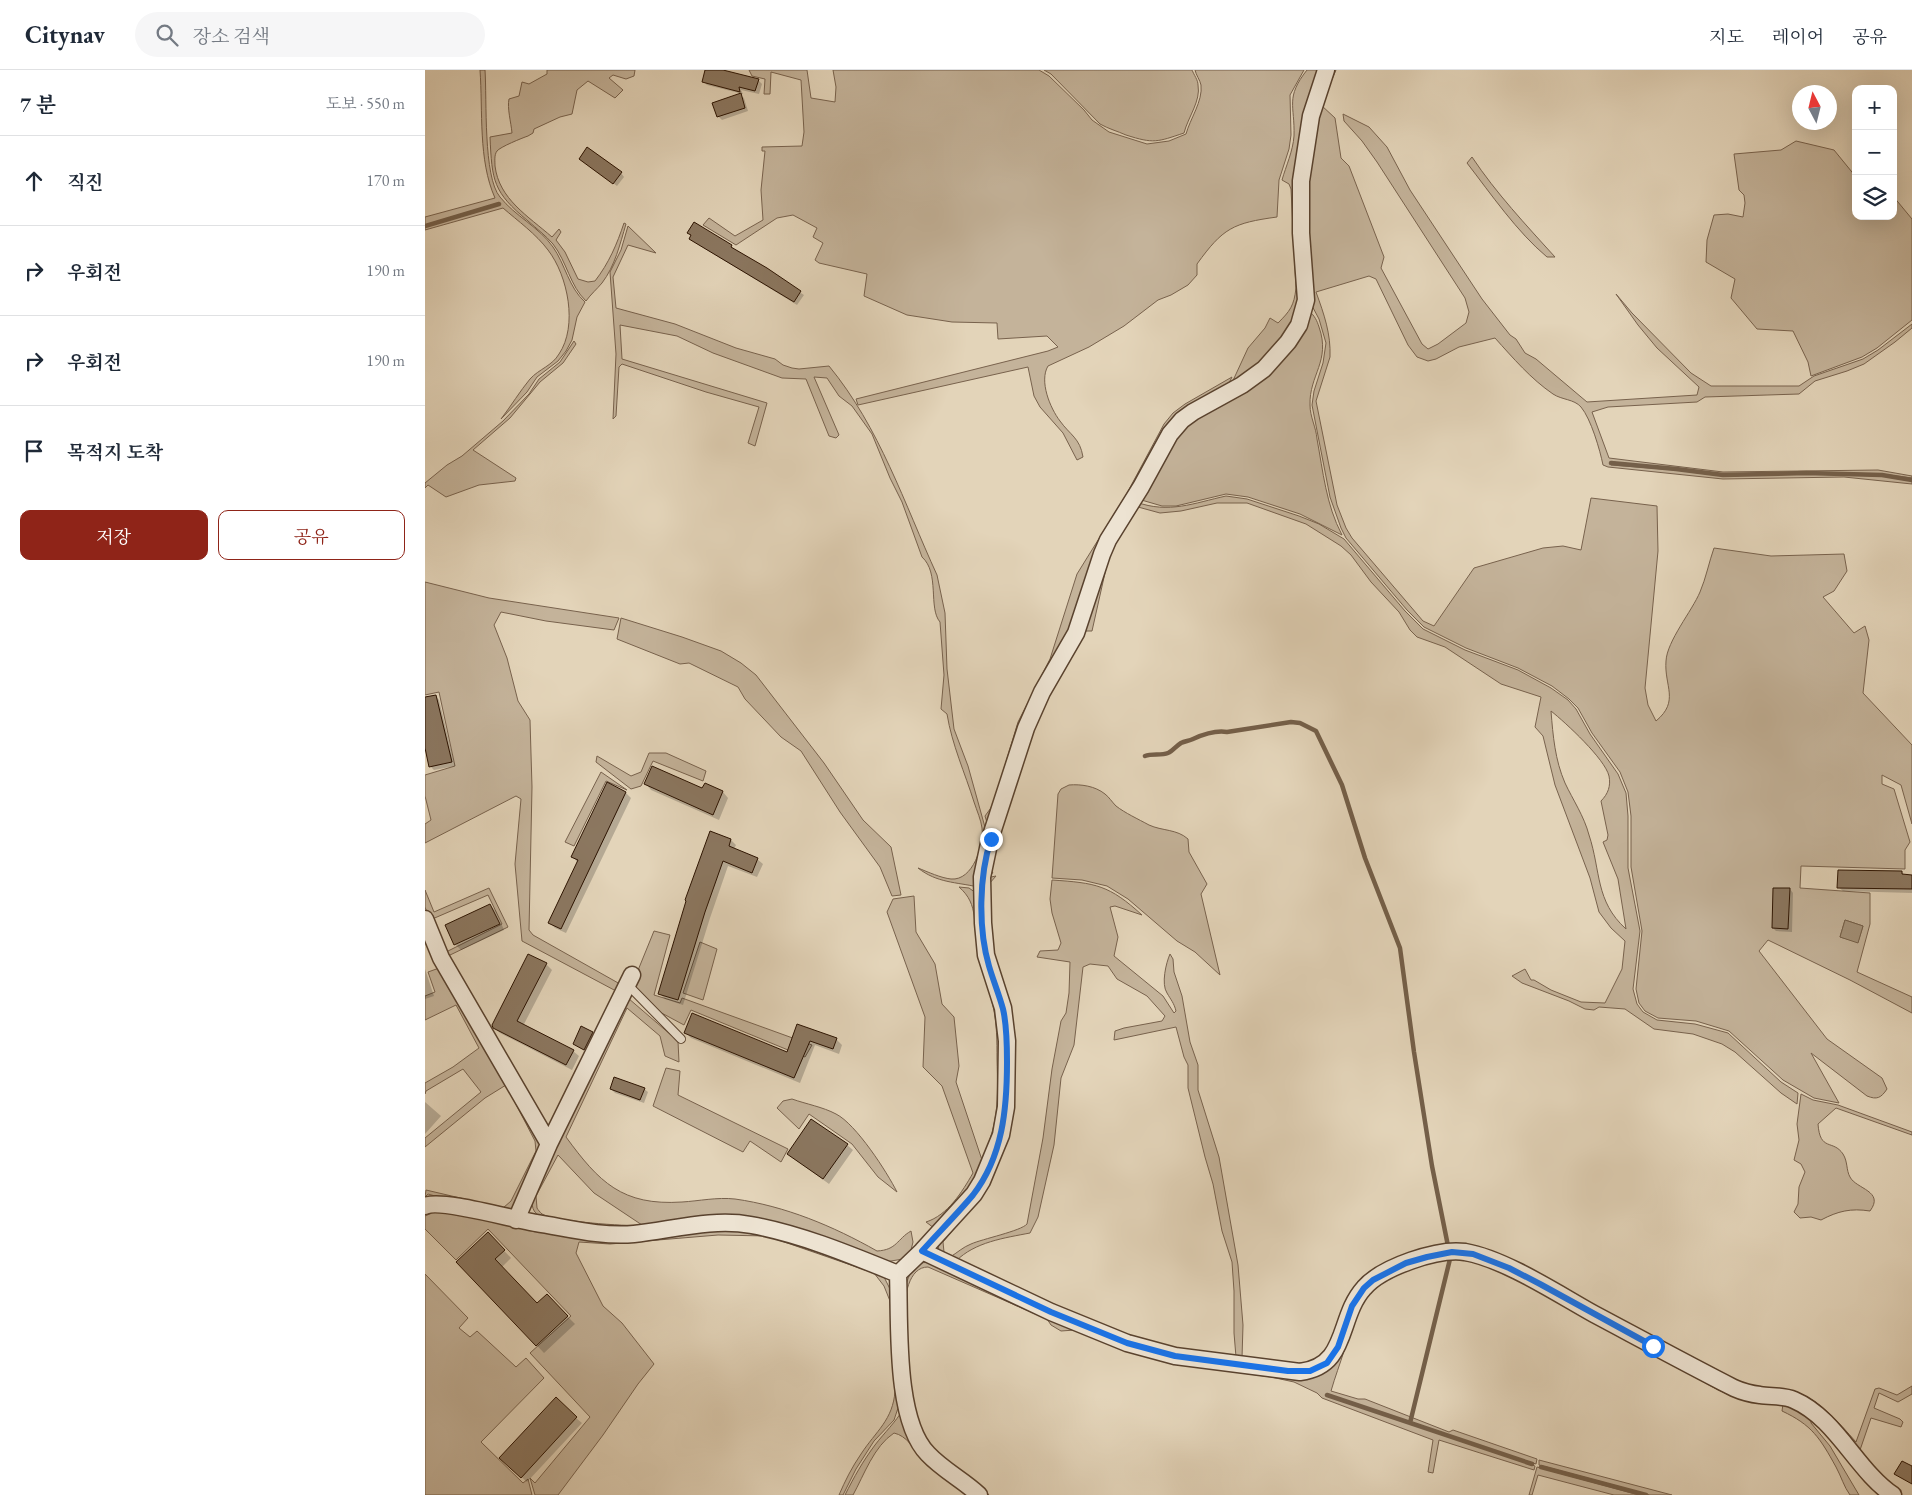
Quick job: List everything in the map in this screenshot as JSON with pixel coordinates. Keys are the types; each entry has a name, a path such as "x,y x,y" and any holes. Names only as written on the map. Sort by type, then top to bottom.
{"street":[{"path":"979,1495 928,1455 921,1446 912,1425 905,1398 901,1363 898,1274 922,1251 974,1194 993,1156 1004,1122 1007,1088 1005,1022 1003,1008 986,955 982,877 987,851 1024,734 1042,692 1076,633 1102,554 1114,528 1138,493 1170,434 1182,420 1242,385 1264,369 1285,347 1299,325 1306,300 1301,233 1301,182 1311,116 1326,70"},
{"path":"425,919 441,958 549,1144"},
{"path":"516,1220 549,1144 629,980"},
{"path":"425,1206 439,1204 516,1220 609,1234 633,1234 711,1223 749,1224 813,1242 898,1274"},
{"path":"922,1251 1042,1308 1127,1343 1175,1356 1300,1372 1320,1368 1334,1355 1352,1306 1364,1288 1373,1280 1397,1266 1417,1259 1452,1252 1464,1252 1497,1263 1540,1284 1734,1388 1750,1394 1783,1396 1794,1400 1810,1410 1832,1429 1872,1477 1893,1495"}],"lane":[{"path":"629,980 681,1039"}],"shaded area":[{"path":"480,70 485,70 488,156 495,187 506,204 541,233 553,247 575,290 585,302 577,317 572,340 566,351 558,361 537,377 527,392 501,419 530,379 553,362 559,354 565,343 569,316 565,287 555,261 538,239 503,208 425,230 425,227 499,205 498,203 425,225 425,217 495,198 486,168 482,135"},
{"path":"547,70 635,70 634,76 626,79 613,75 609,78 623,90 615,98 588,81 577,90 572,114 560,117 534,129 533,133 502,147 495,154 495,166 502,188 524,214 552,237 559,229 561,232 556,240 565,252 578,279 588,282 595,281 612,253 624,223 626,224 617,255 607,276 586,301 576,288 553,244 516,211 501,193 492,165 490,137 512,133 509,99 519,96 522,82 529,84 547,74"},
{"path":"749,70 807,70 811,98 835,102 836,87 833,70 1039,70 1049,76 1092,120 1109,132 1147,144 1169,141 1186,134 1201,91 1195,70 1304,70 1290,95 1291,135 1289,149 1279,180 1277,217 1250,222 1230,229 1214,242 1197,264 1197,275 1188,285 1158,300 1124,326 1089,347 1048,366 1045,387 1049,402 1056,416 1080,445 1083,457 1077,460 1063,433 1040,407 1034,396 1028,367 858,405 856,399 1058,347 1047,336 998,339 997,323 952,322 907,315 864,296 867,274 819,263 815,260 823,243 813,237 817,228 793,215 777,218 736,245 703,225 709,218 735,236 763,220 761,190 765,151 762,151 762,147 802,146 804,132 801,80 771,72 770,94 764,94 765,79 752,76"},
{"path":"1044,70 1192,70 1198,83 1198,97 1184,133 1161,140 1143,140 1100,124 1051,74"},
{"path":"1307,70 1321,70 1311,101 1302,303 1277,350 1230,387 1248,348 1265,328 1270,318 1278,323 1282,319 1291,308 1294,299 1296,288 1291,189 1289,184 1282,180 1291,153 1294,136 1293,95"},
{"path":"1332,70 1336,70 1321,105 1335,118 1341,158 1349,166 1384,257 1381,268 1422,344 1428,349 1438,344 1466,323 1469,312 1465,298 1377,162 1344,121 1343,114 1369,127 1387,147 1410,190 1482,299 1510,335 1516,339 1525,353 1536,359 1587,402 1697,395 1699,387 1657,348 1616,294 1691,373 1711,386 1799,386 1814,376 1863,359 1912,324 1912,328 1864,364 1815,381 1799,394 1705,397 1697,402 1608,407 1592,412 1609,458 1723,472 1878,470 1912,476 1912,478 1882,474 1805,472 1723,474 1611,462 1611,465 1723,476 1805,474 1882,476 1912,481 1912,484 1844,477 1723,479 1603,465 1592,427 1581,407 1575,402 1557,396 1537,382 1495,338 1459,347 1428,361 1417,357 1408,345 1376,279 1369,276 1316,292 1326,324 1330,357 1316,401 1337,505 1352,538 1423,621 1434,626 1474,568 1543,548 1563,546 1581,550 1591,498 1657,506 1658,551 1645,688 1648,705 1656,721 1663,714 1669,700 1666,670 1667,653 1675,635 1700,592 1714,548 1771,556 1844,554 1847,571 1834,591 1823,597 1854,633 1865,626 1869,640 1863,693 1912,745 1912,824 1901,785 1882,775 1882,784 1894,789 1910,842 1905,850 1905,869 1801,866 1800,888 1870,893 1870,924 1857,972 1912,997 1912,1013 1768,940 1759,951 1827,1039 1882,1078 1887,1089 1881,1096 1873,1098 1867,1096 1811,1053 1839,1103 1814,1098 1783,1080 1729,1031 1696,1021 1658,1018 1645,1011 1639,1003 1636,989 1642,931 1631,867 1631,816 1628,792 1620,772 1592,733 1578,708 1569,699 1552,686 1518,668 1466,648 1424,627 1407,610 1346,538 1330,497 1312,405 1326,343 1319,319 1310,302 1303,206 1313,115 1321,92","holes":["1845,920 1863,926 1858,942 1840,937"]},
{"path":"1796,141 1834,150 1852,172 1852,220 1897,220 1897,201 1912,219 1912,320 1877,348 1862,357 1811,376 1808,362 1793,331 1757,329 1731,298 1735,279 1706,262 1707,240 1714,215 1728,214 1743,217 1744,195 1739,190 1734,154 1781,150"},
{"path":"1472,157 1501,196 1555,257 1547,257 1536,247 1495,200 1467,163"},
{"path":"628,226 656,253 628,245 613,277 616,308 675,324 736,348 775,359 783,365 792,368 829,366 847,390 877,440 937,575 945,613 947,669 954,729 968,766 988,838 978,887 932,877 918,868 951,879 959,878 971,868 975,861 981,843 982,828 955,748 947,714 941,709 944,675 940,622 935,608 931,572 922,557 902,502 872,434 852,406 839,396 827,378 814,377 839,435 836,438 829,436 806,379 782,378 713,353 677,336 620,325 622,359 767,403 755,446 748,443 759,407 706,392 622,364 619,367 616,416 613,419 616,354 610,272 621,250"},
{"path":"1309,311 1318,325 1323,349 1311,394 1310,409 1332,512 1342,535 1300,514 1248,497 1226,494 1176,506 1162,506 1138,499 1182,426 1231,394"},
{"path":"574,341 576,344 563,363 540,382 510,418 473,450 516,478 515,481 479,485 446,497 428,485 425,488 425,483 447,465 462,456 503,421 529,394 539,379 560,362"},
{"path":"1232,377 1227,387 1195,406 1124,509 990,833 985,816 993,805 1018,722 1050,659 1077,574 1126,495 1164,424 1173,413 1185,404"},
{"path":"1226,496 1247,499 1319,524 1344,539 1405,611 1423,629 1465,650 1518,670 1551,688 1568,700 1576,709 1590,734 1618,774 1626,793 1628,868 1640,931 1633,989 1637,1004 1643,1012 1657,1020 1695,1024 1728,1033 1781,1082 1798,1093 1797,1104 1781,1093 1735,1052 1722,1044 1693,1034 1654,1029 1625,1009 1599,1007 1594,1010 1585,1009 1522,983 1512,976 1525,969 1531,980 1551,990 1581,1002 1605,1003 1622,969 1625,941 1611,928 1599,912 1590,878 1555,785 1543,736 1535,727 1541,697 1501,684 1445,647 1417,637 1410,630 1399,612 1371,582 1351,555 1341,546 1306,524 1247,503 1217,503 1181,511 1160,513 1138,507 1136,509 1109,555 1092,631 1084,631 1042,707 1009,802 990,869 993,873 987,874 1023,750 1100,568 1136,502 1159,507 1171,507","holes":["1551,711 1593,751 1609,776 1608,790 1601,801 1608,835 1607,840 1603,842 1618,879 1626,929 1609,908 1604,896 1587,828 1565,783 1559,766"]},
{"path":"425,582 489,598 619,618 614,630 546,621 501,612 494,625 507,658 518,701 530,720 532,787 529,930 533,935 620,984 616,991 522,941 515,864 521,799 516,796 425,843 425,824 431,820 425,796 425,775 455,766 439,692 425,695"},
{"path":"621,618 721,651 756,675 824,763 863,820 891,847 901,895 892,896 880,867 840,812 801,751 781,737 745,699 738,687 689,663 680,664 617,639"},
{"path":"649,753 666,753 706,771 703,781 653,761 641,786 631,789 596,762 597,756 631,776 641,772"},
{"path":"601,772 627,790 606,781 574,846 565,842"},
{"path":"1069,785 1083,785 1097,789 1106,795 1116,806 1132,816 1154,827 1179,833 1188,839 1189,852 1207,884 1201,894 1220,975 1195,952 1177,941 1128,899 1107,886 1082,880 1052,878 1058,794 1061,789"},
{"path":"996,876 989,884 990,948 1011,1012 1014,1047 1012,1107 1004,1149 999,1156 988,1188 943,1242 944,1252 950,1257 971,1244 1027,1224 1043,1138 1052,1069 1061,1021 1066,1013 1069,993 1070,962 1037,957 1040,951 1058,950 1061,943 1050,899 1052,880 1091,884 1101,887 1120,897 1142,915 1115,906 1110,907 1118,937 1114,956 1163,996 1174,1013 1176,1011 1175,1008 1164,984 1170,954 1173,959 1174,972 1182,996 1190,1042 1198,1065 1198,1090 1219,1157 1238,1265 1243,1325 1242,1358 1272,1360 1297,1365 1316,1362 1329,1349 1341,1312 1351,1294 1371,1273 1375,1270 1379,1272 1366,1283 1350,1303 1337,1339 1328,1357 1318,1365 1297,1369 1169,1351 1134,1342 1073,1318 942,1257 938,1243 975,1199 987,1180 1001,1144 1011,1095 1008,1023 1005,1001 988,945 986,878","holes":["1090,964 1108,966 1117,979 1147,996 1165,1016 1162,1021 1115,1031 1114,1040 1176,1027 1188,1065 1188,1088 1213,1184 1222,1231 1232,1262 1236,1357 1174,1349 1145,1343 1040,1300 956,1261 981,1245 1030,1233 1038,1217 1054,1145 1061,1078 1074,1045 1083,967"]},
{"path":"959,887 969,888 976,893 998,1005 1001,1118 971,1188 934,1228 926,1222 941,1214 954,1202 973,1173 942,1086 923,1067 925,1017 887,912 893,899 914,896 916,932 935,964 942,1004 954,1017 959,1066 956,1082 982,1160 992,1134 996,1111 996,1026 991,999 979,957 973,908 966,894"},
{"path":"489,888 508,927 448,956 446,952 502,924 488,895 430,920 425,907 425,890 434,912"},
{"path":"1845,920 1863,926 1858,943 1840,937"},
{"path":"654,931 670,935 654,995 680,1003 682,998 812,1045 805,1057 691,1010 684,1025 656,1010 632,985"},
{"path":"700,942 717,949 703,1000 683,993"},
{"path":"442,967 542,1141 515,1209 502,1215 428,1194 425,1197 426,1190 503,1208 511,1201 536,1151 535,1141 506,1085 485,1098 425,1147 425,1138 481,1092 463,1069 426,1091 425,1094 425,1083 453,1067 479,1048 456,1005 425,1020 425,996 435,992 428,972"},
{"path":"628,998 678,1041 679,1062 665,1056 660,1036 627,1008 566,1137 601,1178 614,1188 643,1200 682,1202 735,1199 754,1202 826,1225 877,1251 889,1249 911,1231 913,1242 910,1254 903,1259 885,1262 790,1230 636,1231 542,1218 533,1208 533,1195","holes":["558,1155 594,1193 642,1225 607,1224 560,1219 542,1214 537,1208 536,1196"]},
{"path":"666,1068 680,1071 678,1095 788,1149 781,1162 750,1141 743,1152 653,1106"},
{"path":"1801,1094 1813,1100 1838,1105 1912,1132 1912,1135 1836,1108 1818,1124 1819,1133 1824,1142 1835,1147 1843,1154 1848,1172 1853,1181 1872,1195 1874,1204 1870,1211 1845,1211 1821,1220 1811,1217 1800,1218 1794,1212 1798,1204 1799,1187 1805,1172 1801,1164 1794,1160 1799,1140 1797,1124"},
{"path":"792,1099 826,1109 844,1119 870,1149 897,1192 878,1177 852,1144 809,1114 799,1129 777,1108 783,1101"},
{"path":"433,1212 451,1212 544,1230 733,1227 804,1243 884,1277 894,1297 900,1402 894,1420 874,1441 856,1469 843,1495 839,1495 858,1459 883,1425 894,1401 890,1301 884,1286 874,1273 767,1236 718,1235 610,1244 579,1242 576,1253 603,1306 622,1323 654,1364 558,1495 535,1495 530,1478 535,1483 590,1417 530,1353 571,1316 488,1229 456,1260 425,1229 425,1216"},
{"path":"1460,1256 1477,1259 1511,1272 1544,1288 1591,1316 1590,1318 1495,1268 1451,1259 1426,1262 1389,1278 1378,1286 1361,1304 1353,1321 1331,1391 1358,1399 1365,1399 1449,1432 1453,1430 1537,1459 1536,1464 1326,1395 1535,1466 1534,1470 1439,1440 1433,1473 1428,1472 1433,1440 1322,1398 1317,1393 1294,1382 1169,1363 1075,1330 1061,1331 1051,1325 1047,1319 928,1267 916,1272 909,1285 905,1303 903,1325 904,1348 912,1406 922,1433 934,1451 956,1470 978,1484 989,1495 984,1495 942,1463 926,1444 917,1424 911,1403 906,1377 902,1323 903,1298 908,1278 917,1265 921,1263 936,1263 1090,1332 1159,1356 1303,1378 1318,1374 1329,1367 1337,1357 1357,1306 1364,1294 1383,1277 1395,1270 1421,1261"},
{"path":"425,1274 468,1318 459,1328 470,1337 477,1331 516,1367 526,1358 544,1378 481,1442 523,1483 528,1479 532,1495 425,1495"},
{"path":"1593,1317 1730,1390 1753,1397 1790,1402 1805,1410 1831,1432 1864,1471 1888,1495 1880,1495 1842,1451 1811,1420 1811,1423 1830,1446 1859,1495 1850,1495 1820,1440 1808,1427 1782,1411 1783,1404 1753,1402 1718,1390 1592,1319"},
{"path":"1912,1386 1912,1394 1898,1402 1879,1393 1874,1408 1903,1422 1901,1427 1871,1418 1859,1453 1829,1421 1750,1387 1789,1390 1809,1398 1826,1411 1856,1442 1875,1389 1879,1388 1897,1395"},
{"path":"904,1408 921,1457 906,1440 894,1433 875,1453 853,1495 845,1495 855,1475 875,1445"},
{"path":"1539,1460 1672,1495 1650,1495 1539,1465"},
{"path":"1537,1467 1639,1495 1614,1495 1538,1475 1532,1495 1529,1495"}],"building":[{"path":"705,70 723,70 759,79 755,91 739,87 740,92 702,82"},
{"path":"741,93 745,108 717,117 712,103"},
{"path":"587,147 622,172 613,184 579,159"},
{"path":"694,222 801,291 794,302 689,239 691,235 687,233"},
{"path":"436,695 452,762 429,767 425,748 425,697"},
{"path":"652,766 702,788 705,783 723,791 713,815 644,784"},
{"path":"607,782 626,792 561,929 548,923 578,860 571,857"},
{"path":"710,831 731,839 729,846 758,858 752,873 723,861 678,1000 658,994 685,900"},
{"path":"1838,870 1902,871 1902,874 1912,875 1912,889 1837,888"},
{"path":"1773,888 1790,888 1788,929 1772,928"},
{"path":"490,904 500,924 454,945 445,925"},
{"path":"528,954 547,963 517,1021 574,1050 566,1065 493,1028 492,1025"},
{"path":"692,1013 787,1052 797,1024 837,1038 833,1049 810,1041 794,1078 684,1033"},
{"path":"581,1026 593,1032 584,1050 573,1044"},
{"path":"614,1077 645,1088 640,1100 610,1089"},
{"path":"811,1119 848,1144 823,1179 787,1154"},
{"path":"488,1232 505,1250 495,1259 537,1303 547,1294 568,1316 536,1346 456,1262"},
{"path":"556,1397 577,1417 521,1478 499,1458"},
{"path":"1902,1461 1912,1466 1912,1484 1894,1474"}],"waterway":[{"path":"425,226 499,204"},
{"path":"1611,463 1723,475 1806,473 1882,475 1912,480"},
{"path":"1145,756 1168,753 1181,743 1214,732 1227,732 1291,722 1300,723 1316,731 1342,785 1365,858 1400,948 1432,1166 1448,1246"},
{"path":"1410,1423 1450,1259"},
{"path":"1327,1395 1532,1464"},
{"path":"1541,1467 1646,1495"}],"route":[{"path":"991,839 982,877 982,905 986,955 1003,1008 1007,1041 1007,1088 1004,1122 993,1156 974,1194 922,1251 1105,1336 1159,1353 1288,1371 1310,1371 1320,1368 1327,1363 1338,1347 1352,1306 1364,1288 1373,1280 1397,1266 1417,1259 1452,1252 1473,1254 1509,1268 1653,1346"}]}
